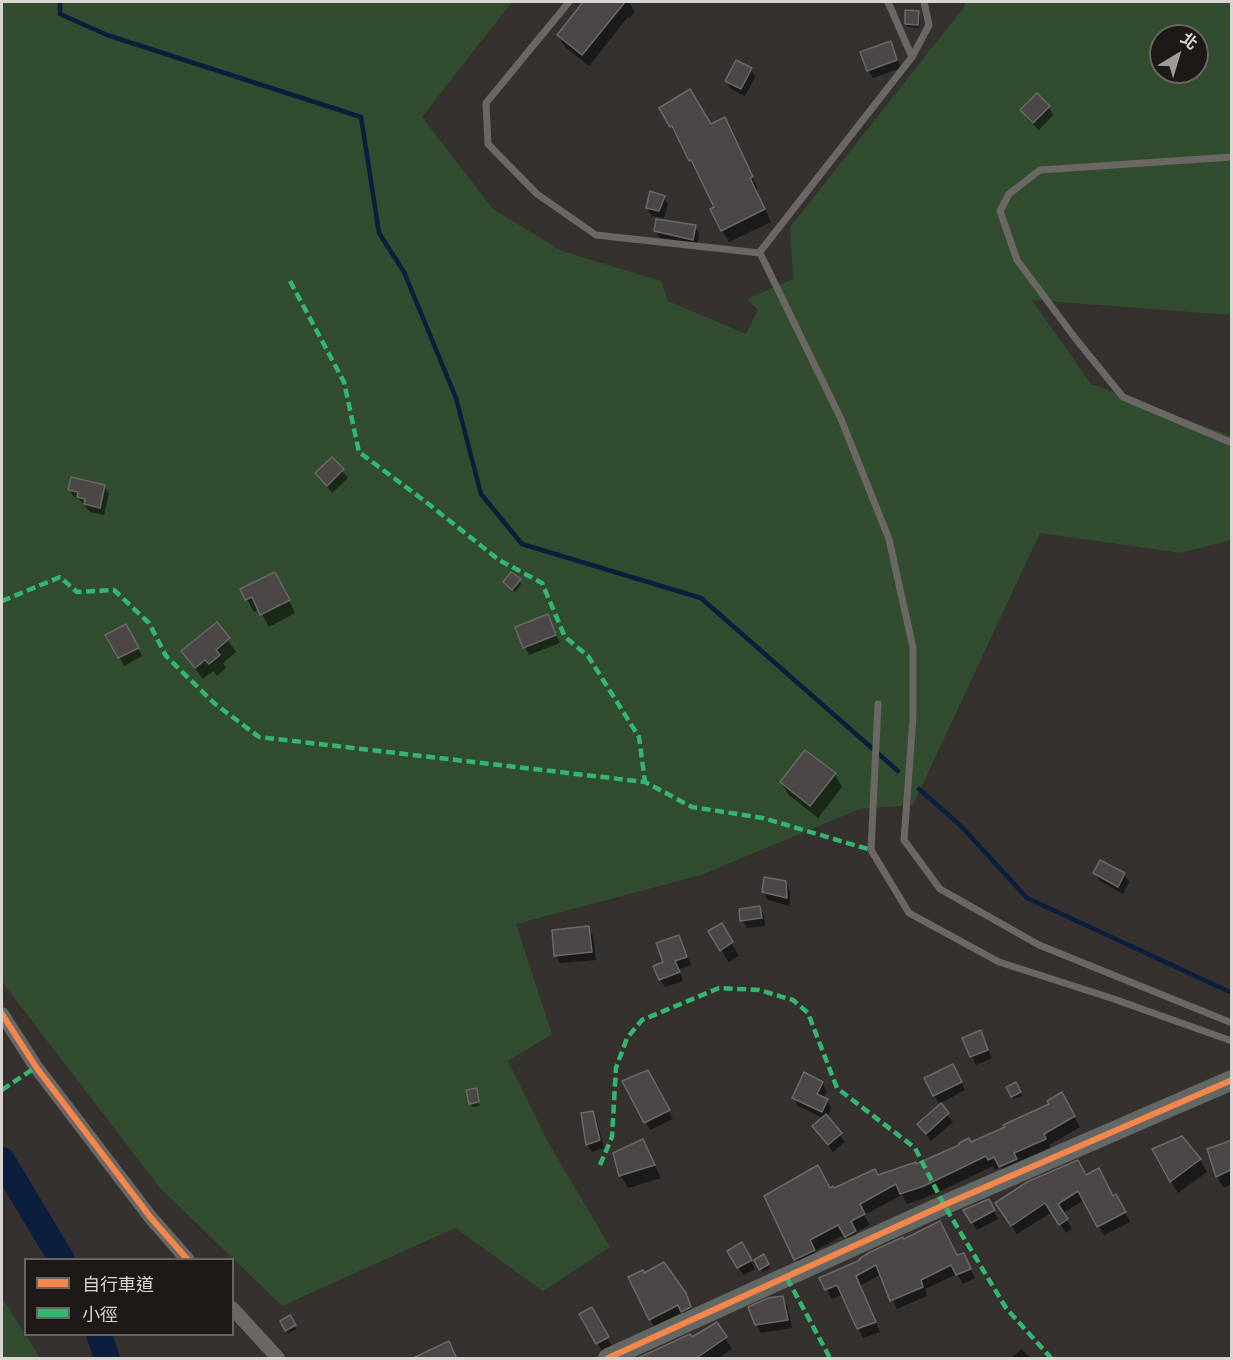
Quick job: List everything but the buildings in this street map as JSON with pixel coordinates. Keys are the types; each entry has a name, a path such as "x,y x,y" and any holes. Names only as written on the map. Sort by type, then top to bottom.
{"street":[{"path":"2,1014 36,1066 136,1199 186,1258"},
{"path":"608,1359 944,1205 1232,1080"},
{"path":"234,1310 278,1359"}],"lane":[{"path":"569,2 486,103 488,144 537,194 596,235 759,253"},
{"path":"888,2 912,57"},
{"path":"759,253 912,57 929,25 924,2"},
{"path":"1232,157 1040,170 1009,194 1000,211 1017,260 1075,338 1123,397 1232,443"},
{"path":"759,253 841,419 889,539 913,648 913,718 904,840 940,889 1039,945 1232,1023"},
{"path":"878,704 871,850 909,913 999,962 1111,998 1232,1041"}],"green space":[{"path":"2,2 512,2 422,117 493,209 562,251 661,281 668,301 746,334 758,310 747,299 793,279 790,227 965,6 964,2 1231,2 1231,315 1032,300 1091,384 1231,436 1231,540 1181,553 1040,533 913,805 860,809 701,875 516,924 552,1034 508,1061 548,1142 610,1247 543,1291 455,1228 282,1306 160,1188 2,982"},
{"path":"2,1297 24,1332 24,1336 26,1336 40,1358 2,1358"}],"waterway":[{"path":"60,2 60,14 107,35 361,117 379,233 404,272 456,398 481,494 522,544 701,598 898,771"},
{"path":"919,789 961,826 1027,898 1232,993"},
{"path":"2,1160 61,1258"},
{"path":"100,1336 107,1358"}],"marked path":[{"path":"290,281 344,382 359,452 499,560 542,583 565,637 588,656 639,737 645,782"},
{"path":"2,601 60,577 77,592 114,590 149,623 166,656 214,703 259,737 645,782 692,807 763,818 871,850"},
{"path":"600,1165 612,1137 616,1068 627,1038 642,1020 719,988 759,990 793,1000 808,1013 837,1088 915,1148 944,1205 1006,1308 1051,1358"},
{"path":"2,1090 36,1067"},
{"path":"787,1278 830,1358"}],"cycle path":[{"path":"2,1014 36,1067 151,1218 186,1258"},
{"path":"608,1358 944,1205 1232,1080"}]}
